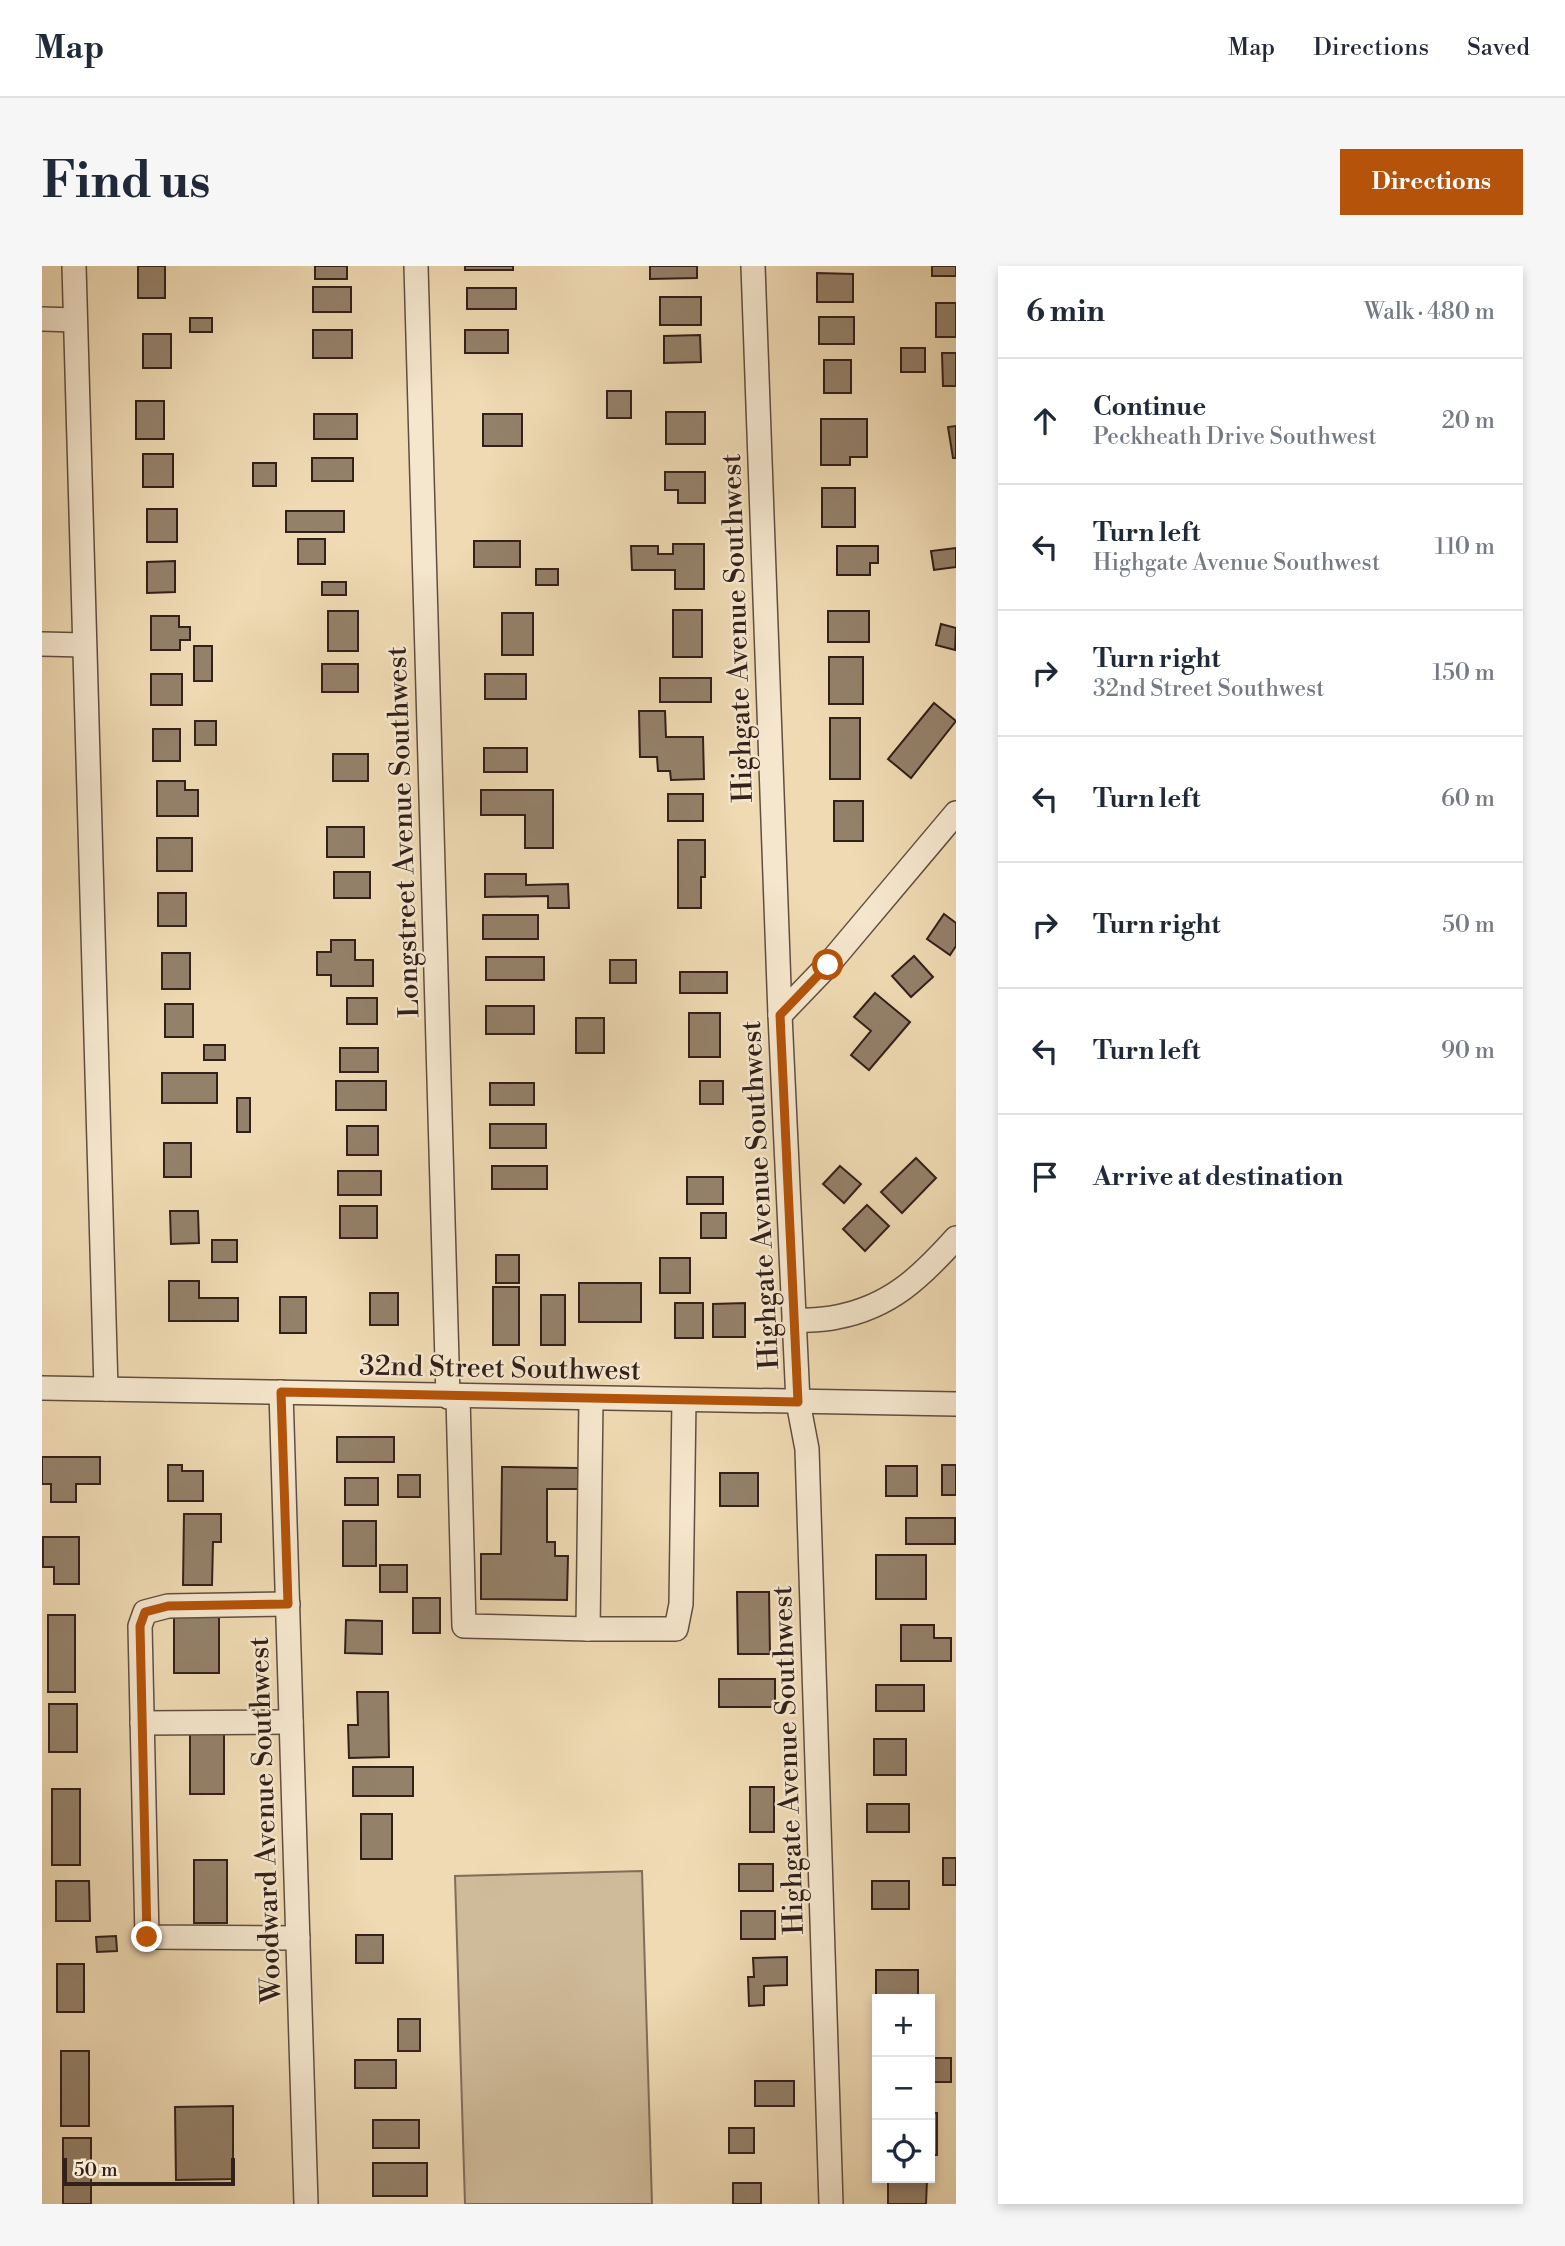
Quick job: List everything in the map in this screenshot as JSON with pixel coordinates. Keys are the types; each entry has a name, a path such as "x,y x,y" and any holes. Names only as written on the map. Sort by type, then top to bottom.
{"street":[{"path":"74,266 106,1389"},
{"name":"Longstreet Avenue Southwest","path":"416,266 453,1397 464,1626 588,1629"},
{"name":"Highgate Avenue Southwest","path":"753,266 780,1015 798,1402 807,1449 831,2204"},
{"path":"42,319 75,320"},
{"path":"42,644 84,645"},
{"path":"780,1015 828,965 956,813"},
{"path":"794,1321 836,1318 872,1307 905,1290 956,1238"},
{"name":"32nd Street Southwest","path":"42,1388 956,1404"},
{"name":"Woodward Avenue Southwest","path":"281,1392 306,2204"},
{"path":"591,1399 588,1629 676,1629 681,1604 684,1400"},
{"path":"288,1604 168,1606 145,1612 140,1626 147,1937 298,1938"},
{"path":"142,1723 291,1722"}],"shaded area":[{"path":"642,1871 652,2204 465,2204 455,1876"}],"building":[{"path":"138,266 165,266 165,298 138,298"},
{"path":"315,266 347,266 347,279 315,279"},
{"path":"465,266 513,266 513,270 465,270"},
{"path":"650,266 697,266 697,278 650,279"},
{"path":"932,266 956,266 956,276 932,276"},
{"path":"817,273 853,274 853,302 817,302"},
{"path":"313,287 351,287 351,312 313,312"},
{"path":"467,288 516,288 516,309 467,309"},
{"path":"660,297 701,297 701,325 660,325"},
{"path":"936,303 956,303 956,337 936,337"},
{"path":"819,317 854,317 854,344 819,344"},
{"path":"190,318 212,318 212,332 190,332"},
{"path":"313,330 352,330 352,358 313,358"},
{"path":"465,330 508,330 508,353 465,353"},
{"path":"143,334 171,334 171,368 143,368"},
{"path":"700,335 701,362 664,363 664,336"},
{"path":"901,348 925,348 925,372 901,372"},
{"path":"942,353 956,353 956,386 943,386"},
{"path":"824,360 851,360 851,393 824,393"},
{"path":"607,391 631,391 631,418 607,418"},
{"path":"136,401 164,401 164,439 136,439"},
{"path":"666,412 705,412 705,444 666,444"},
{"path":"314,414 357,414 357,439 314,439"},
{"path":"483,414 522,414 522,446 483,446"},
{"path":"821,419 867,419 867,457 850,457 850,465 821,465"},
{"path":"956,426 956,458 953,458 948,427"},
{"path":"143,454 173,454 173,487 143,487"},
{"path":"312,458 353,458 353,481 312,481"},
{"path":"253,463 276,463 276,486 253,486"},
{"path":"665,472 705,472 705,503 678,503 678,490 665,490"},
{"path":"822,488 855,488 855,527 822,527"},
{"path":"147,509 177,509 177,542 147,542"},
{"path":"286,511 344,511 344,532 286,532"},
{"path":"298,539 325,539 325,564 298,564"},
{"path":"474,541 520,541 520,567 474,567"},
{"path":"673,544 704,544 704,589 675,589 675,570 632,570 631,546 658,546 658,554 673,554"},
{"path":"837,546 878,546 878,563 870,563 870,575 837,575"},
{"path":"956,548 956,567 934,570 931,551"},
{"path":"175,561 175,592 147,593 147,562"},
{"path":"536,569 558,569 558,585 536,585"},
{"path":"322,582 346,582 346,595 322,595"},
{"path":"673,610 702,610 702,657 673,657"},
{"path":"328,611 358,611 358,651 328,651"},
{"path":"828,611 869,611 869,642 828,642"},
{"path":"502,613 533,613 533,655 502,655"},
{"path":"151,616 179,616 179,627 190,627 190,640 180,640 180,650 151,650"},
{"path":"941,624 956,628 955,650 936,645"},
{"path":"194,646 212,646 212,681 194,681"},
{"path":"829,657 863,657 863,704 829,704"},
{"path":"322,664 358,664 358,692 322,692"},
{"path":"151,674 182,674 182,705 151,705"},
{"path":"485,674 526,674 526,699 485,699"},
{"path":"660,678 711,678 711,702 660,702"},
{"path":"934,703 956,721 911,778 888,759"},
{"path":"639,711 665,711 666,737 703,737 704,779 671,780 670,771 658,771 657,757 640,757"},
{"path":"830,718 860,718 860,779 830,779"},
{"path":"195,721 216,721 216,745 195,745"},
{"path":"153,729 180,729 180,761 153,761"},
{"path":"484,748 527,748 527,772 484,772"},
{"path":"333,754 368,754 368,781 333,781"},
{"path":"157,781 185,781 185,790 198,790 198,816 157,816"},
{"path":"481,790 553,790 553,848 525,848 525,815 481,815"},
{"path":"668,794 703,794 703,821 668,821"},
{"path":"834,801 863,801 863,841 834,841"},
{"path":"327,827 364,827 364,857 327,857"},
{"path":"157,838 192,838 192,871 157,871"},
{"path":"678,840 705,840 705,877 701,877 701,908 678,908"},
{"path":"334,872 370,872 370,898 334,898"},
{"path":"485,874 526,874 526,885 568,884 569,908 548,908 548,896 485,897"},
{"path":"158,893 186,893 186,926 158,926"},
{"path":"944,914 956,923 956,946 950,955 927,939"},
{"path":"483,915 538,915 538,939 483,939"},
{"path":"331,940 355,940 355,960 373,960 373,986 331,986 331,975 317,975 317,952 331,952"},
{"path":"162,953 190,953 190,989 162,989"},
{"path":"914,956 933,977 911,997 892,976"},
{"path":"486,957 544,957 544,980 486,980"},
{"path":"610,960 636,960 636,983 610,983"},
{"path":"680,972 727,972 727,993 680,993"},
{"path":"875,993 910,1022 869,1070 851,1055 871,1031 854,1017"},
{"path":"347,998 377,998 377,1024 347,1024"},
{"path":"165,1004 193,1004 193,1037 165,1037"},
{"path":"486,1006 534,1006 534,1034 486,1034"},
{"path":"689,1013 720,1013 720,1057 689,1057"},
{"path":"576,1018 604,1018 604,1053 576,1053"},
{"path":"204,1045 225,1045 225,1060 204,1060"},
{"path":"340,1048 378,1048 378,1072 340,1072"},
{"path":"162,1073 217,1073 217,1103 162,1103"},
{"path":"336,1081 386,1081 386,1110 336,1110"},
{"path":"700,1081 723,1081 723,1104 700,1104"},
{"path":"490,1083 534,1083 534,1105 490,1105"},
{"path":"237,1098 250,1098 250,1132 237,1132"},
{"path":"490,1124 546,1124 546,1148 490,1148"},
{"path":"347,1126 378,1126 378,1155 347,1155"},
{"path":"164,1143 191,1143 191,1177 164,1177"},
{"path":"916,1158 936,1178 902,1213 881,1192"},
{"path":"492,1166 547,1166 547,1189 492,1189"},
{"path":"840,1166 861,1184 844,1203 823,1184"},
{"path":"338,1171 381,1171 381,1195 338,1195"},
{"path":"687,1177 723,1177 723,1204 687,1204"},
{"path":"867,1205 889,1226 865,1251 843,1229"},
{"path":"340,1206 377,1206 377,1238 340,1238"},
{"path":"170,1211 198,1211 199,1243 171,1244"},
{"path":"701,1213 726,1213 726,1238 701,1238"},
{"path":"212,1240 237,1240 237,1262 212,1262"},
{"path":"496,1255 519,1255 519,1283 496,1283"},
{"path":"660,1258 690,1258 690,1293 660,1293"},
{"path":"169,1281 199,1281 199,1298 238,1298 238,1321 169,1321"},
{"path":"579,1283 641,1283 641,1322 579,1322"},
{"path":"493,1287 519,1287 519,1345 493,1345"},
{"path":"370,1293 398,1293 398,1325 370,1325"},
{"path":"541,1295 565,1295 565,1345 541,1345"},
{"path":"280,1297 306,1297 306,1333 280,1333"},
{"path":"675,1303 703,1303 703,1338 675,1338"},
{"path":"745,1303 745,1337 713,1337 713,1304"},
{"path":"337,1437 394,1437 394,1462 337,1462"},
{"path":"42,1457 100,1457 100,1484 76,1484 76,1502 51,1502 51,1484 42,1484"},
{"path":"168,1465 182,1465 182,1471 203,1471 203,1501 168,1501"},
{"path":"942,1465 956,1465 956,1495 942,1495"},
{"path":"886,1466 917,1466 917,1496 886,1496"},
{"path":"502,1467 578,1468 578,1489 547,1489 547,1542 555,1542 555,1556 568,1556 567,1600 481,1599 481,1554 501,1554"},
{"path":"720,1473 758,1473 758,1506 720,1506"},
{"path":"398,1475 420,1475 420,1497 398,1497"},
{"path":"345,1478 378,1478 378,1505 345,1505"},
{"path":"184,1514 221,1514 221,1542 213,1542 212,1585 183,1585"},
{"path":"906,1518 955,1518 955,1544 906,1544"},
{"path":"343,1521 376,1521 376,1566 343,1566"},
{"path":"43,1537 79,1537 79,1584 54,1584 54,1567 43,1567"},
{"path":"876,1555 926,1555 926,1599 876,1599"},
{"path":"380,1565 407,1565 407,1592 380,1592"},
{"path":"737,1592 769,1592 770,1654 738,1654"},
{"path":"413,1598 440,1598 440,1633 413,1633"},
{"path":"48,1615 75,1615 75,1692 48,1692"},
{"path":"174,1615 219,1615 219,1673 174,1673"},
{"path":"346,1620 382,1621 382,1654 345,1653"},
{"path":"901,1625 934,1625 934,1638 951,1638 951,1661 901,1661"},
{"path":"719,1679 775,1679 775,1707 719,1707"},
{"path":"876,1685 924,1685 924,1711 876,1711"},
{"path":"357,1692 388,1692 389,1757 349,1758 348,1725 358,1725"},
{"path":"49,1704 77,1704 77,1752 49,1752"},
{"path":"190,1733 224,1733 224,1794 190,1794"},
{"path":"874,1739 906,1739 906,1775 874,1775"},
{"path":"353,1767 413,1767 413,1796 353,1796"},
{"path":"750,1787 774,1787 774,1832 750,1832"},
{"path":"52,1789 80,1789 80,1865 52,1865"},
{"path":"867,1804 909,1804 909,1832 867,1832"},
{"path":"361,1814 392,1814 392,1859 361,1859"},
{"path":"943,1858 956,1858 956,1885 943,1885"},
{"path":"194,1860 227,1860 227,1923 194,1923"},
{"path":"739,1864 773,1864 773,1891 739,1891"},
{"path":"56,1881 89,1881 90,1921 56,1921"},
{"path":"872,1881 909,1881 909,1909 872,1909"},
{"path":"741,1911 775,1911 775,1939 741,1939"},
{"path":"356,1935 383,1935 383,1963 356,1963"},
{"path":"116,1936 117,1951 97,1952 96,1937"},
{"path":"787,1957 787,1985 764,1986 764,2005 749,2006 748,1977 754,1977 753,1958"},
{"path":"57,1964 84,1964 84,2012 57,2012"},
{"path":"876,1970 918,1970 918,1994 876,1994"},
{"path":"398,2019 420,2019 420,2051 398,2051"},
{"path":"61,2051 89,2051 89,2126 61,2126"},
{"path":"935,2058 951,2058 951,2082 935,2082"},
{"path":"355,2060 396,2060 396,2088 355,2088"},
{"path":"755,2081 794,2081 794,2106 755,2106"},
{"path":"233,2106 233,2179 176,2180 175,2107"},
{"path":"935,2113 937,2113 935,2155"},
{"path":"373,2120 419,2120 419,2148 373,2148"},
{"path":"729,2128 754,2128 754,2153 729,2153"},
{"path":"63,2138 91,2138 91,2204 63,2204"},
{"path":"373,2163 427,2163 427,2196 373,2196"},
{"path":"733,2183 761,2183 761,2204 733,2204"},
{"path":"888,2183 927,2183 926,2204 888,2204"}],"route":[{"path":"147,1937 140,1626 145,1612 168,1606 288,1604 281,1392 798,1402 780,1015 828,965"}]}
